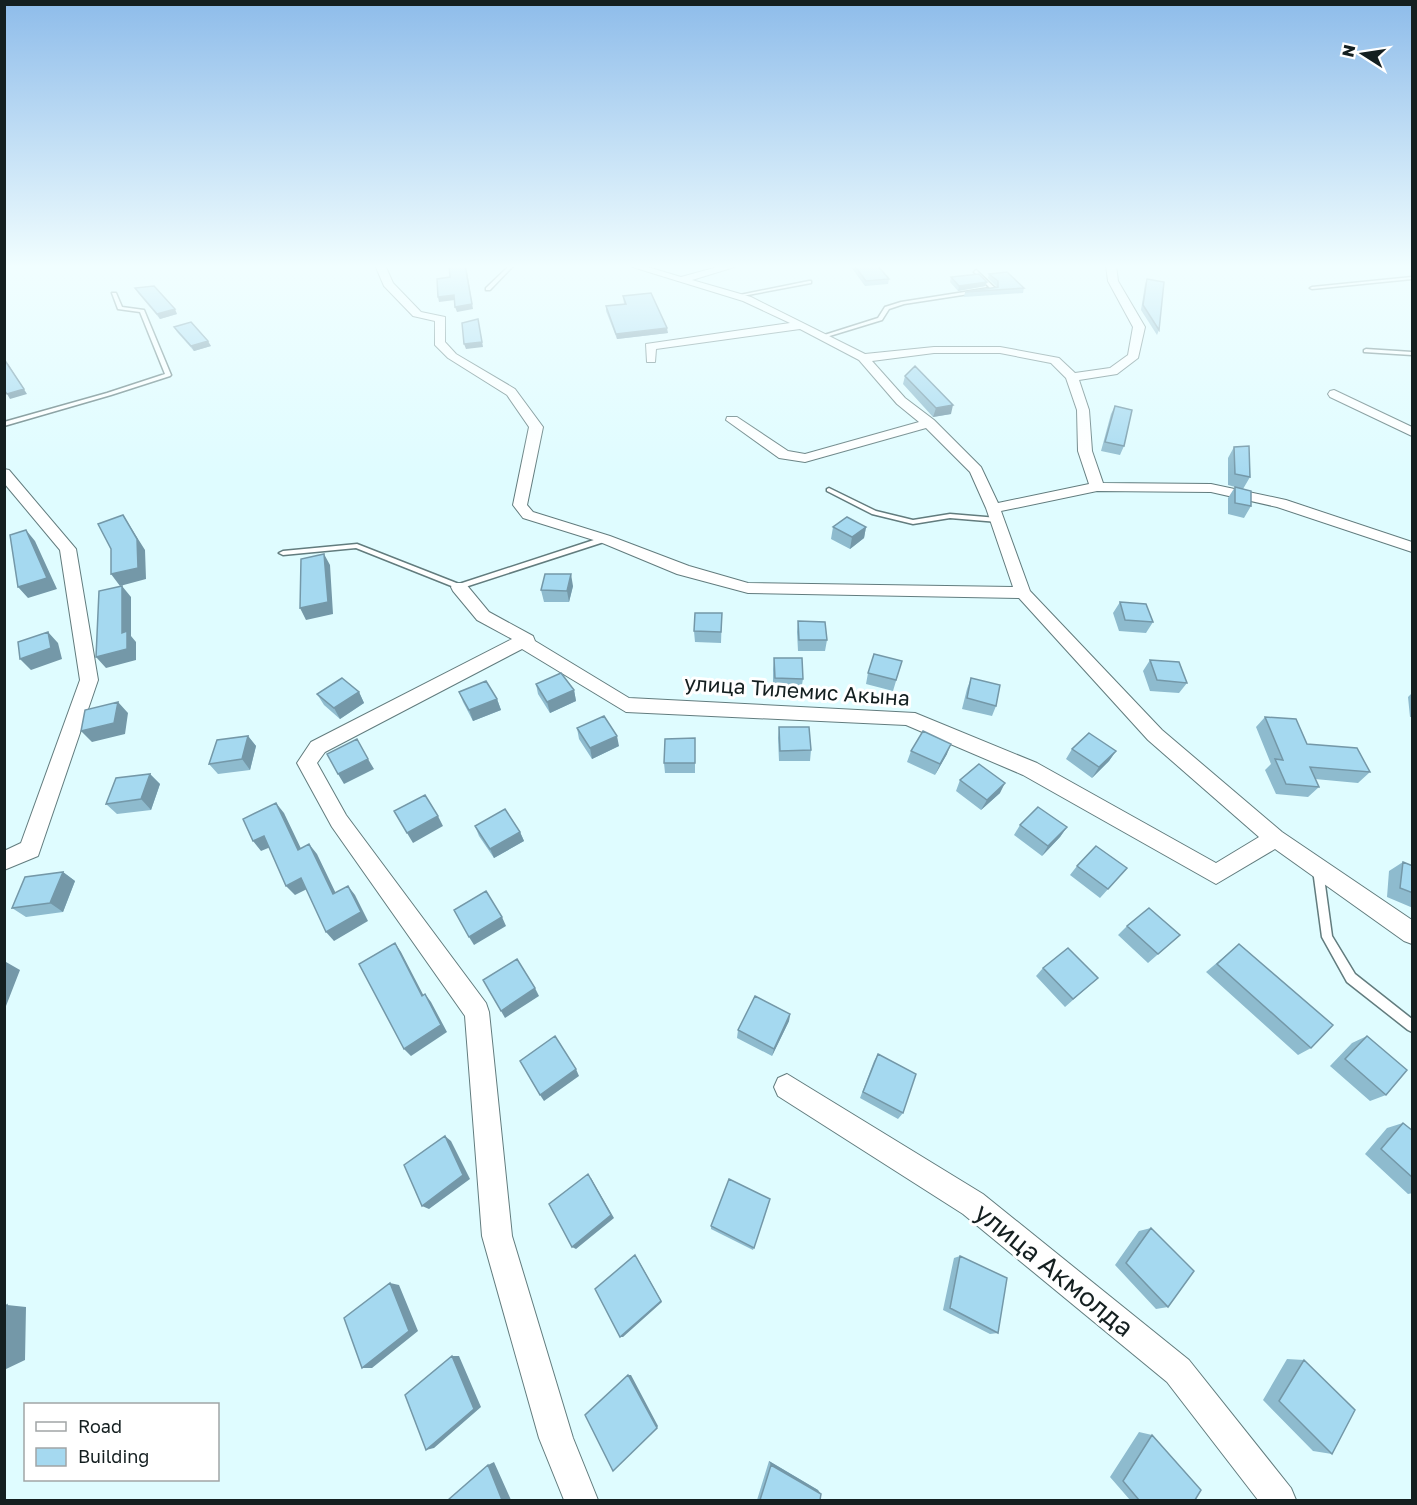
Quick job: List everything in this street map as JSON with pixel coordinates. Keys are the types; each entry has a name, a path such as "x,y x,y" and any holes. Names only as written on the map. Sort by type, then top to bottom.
{"street":[{"path":"440,335 439,343 452,356 511,392 536,427 520,505 528,515 605,539 683,570 748,588 1023,593"},
{"path":"651,360 650,346 728,335"},
{"path":"818,335 863,358 901,401 929,423 976,470 996,514 1023,593 1155,735 1275,838 1413,933"},
{"path":"1072,377 1113,371 1134,356 1138,335"},
{"path":"863,358 934,350 1000,350 1055,360 1072,377 1083,410 1084,451 1097,488"},
{"path":"1334,394 1413,432"},
{"path":"732,420 784,454 805,458 929,423"},
{"path":"4,473 68,549 88,680 30,849 4,861"},
{"path":"996,514 1097,488 1211,488 1281,503 1413,547"},
{"name":"улица Тилемис Акына","path":"459,587 483,616 527,640 523,641 626,705 908,718 1030,769 1216,874 1275,838"},
{"path":"523,641 318,747 307,763 339,821 477,1012 497,1236 556,1438 581,1500"},
{"name":"улица Акмолда","path":"787,1088 974,1204 1178,1371 1279,1500"}],"lane":[{"path":"4,424 168,375 152,335"},
{"path":"821,337 827,335"},
{"path":"1366,351 1413,354"},
{"path":"829,490 874,513 913,522 950,516 996,514"},
{"path":"283,553 357,546 459,587 605,539"},
{"path":"1318,868 1327,937 1351,978 1413,1026"}],"building":[{"path":"181,335 203,335 208,341 191,346"},
{"path":"463,335 481,335 482,342 464,344"},
{"path":"4,359 24,389 7,394 4,390"},
{"path":"915,366 953,405 936,408 905,376"},
{"path":"1115,406 1132,410 1124,446 1105,442"},
{"path":"1249,446 1250,477 1235,474 1234,447"},
{"path":"1235,487 1251,491 1251,506 1235,503"},
{"path":"123,515 137,539 138,568 111,574 111,549 98,524"},
{"path":"847,517 866,527 852,537 833,527"},
{"path":"26,530 47,578 18,587 10,535"},
{"path":"324,554 328,602 300,608 301,559"},
{"path":"545,574 571,574 567,591 541,590"},
{"path":"122,586 122,633 127,631 127,649 96,657 99,591"},
{"path":"1120,602 1146,604 1153,622 1125,620"},
{"path":"695,613 722,613 721,632 694,631"},
{"path":"798,621 825,622 827,640 799,640"},
{"path":"48,632 51,648 20,659 18,642"},
{"path":"874,654 902,661 896,680 868,673"},
{"path":"774,658 802,658 803,679 775,678"},
{"path":"1150,660 1179,662 1187,683 1157,680"},
{"path":"561,673 574,690 547,702 536,684"},
{"path":"342,678 359,692 334,708 317,694"},
{"path":"971,678 1000,685 996,706 967,698"},
{"path":"486,681 497,699 469,710 459,692"},
{"path":"118,702 114,723 81,731 85,710"},
{"path":"604,716 617,736 590,748 577,728"},
{"path":"1265,717 1296,719 1307,744 1357,748 1370,772 1310,767 1319,787 1286,784 1275,759 1283,760"},
{"path":"779,727 809,727 811,750 780,751"},
{"path":"923,731 951,744 940,764 911,751"},
{"path":"1089,733 1116,751 1099,767 1072,749"},
{"path":"248,736 242,759 209,764 217,740"},
{"path":"695,738 695,763 664,763 665,739"},
{"path":"357,739 368,759 338,774 327,754"},
{"path":"979,764 1005,783 987,800 960,780"},
{"path":"150,774 141,799 106,804 116,778"},
{"path":"425,795 438,816 407,833 394,811"},
{"path":"276,803 298,850 309,844 333,894 348,886 361,912 326,932 301,878 286,886 264,836 253,841 243,819"},
{"path":"1038,807 1067,827 1048,846 1020,825"},
{"path":"505,809 520,832 490,849 475,826"},
{"path":"1096,846 1127,868 1108,889 1077,866"},
{"path":"1403,862 1413,866 1413,893 1400,888"},
{"path":"63,872 50,903 12,908 25,877"},
{"path":"486,891 502,917 469,937 454,910"},
{"path":"1149,908 1180,935 1158,954 1127,926"},
{"path":"395,943 422,996 425,994 441,1025 404,1049 359,964"},
{"path":"1239,944 1333,1025 1311,1048 1217,964"},
{"path":"1068,948 1098,978 1073,999 1043,968"},
{"path":"517,959 535,988 501,1011 483,980"},
{"path":"755,996 790,1014 774,1049 738,1030"},
{"path":"555,1036 576,1069 540,1095 520,1061"},
{"path":"1367,1036 1407,1070 1386,1095 1345,1059"},
{"path":"878,1054 916,1074 903,1113 863,1092"},
{"path":"1403,1123 1413,1131 1413,1178 1381,1149"},
{"path":"445,1136 463,1175 422,1206 404,1165"},
{"path":"588,1174 611,1215 572,1247 549,1204"},
{"path":"729,1179 770,1199 754,1248 711,1226"},
{"path":"1151,1228 1194,1271 1168,1307 1126,1263"},
{"path":"635,1255 661,1301 620,1337 595,1289"},
{"path":"960,1256 1007,1278 998,1333 950,1308"},
{"path":"390,1283 409,1331 362,1368 344,1318"},
{"path":"7,1305 5,1360 4,1360 4,1307"},
{"path":"452,1356 474,1409 426,1450 405,1395"},
{"path":"1304,1360 1355,1410 1332,1454 1279,1401"},
{"path":"628,1375 657,1428 613,1471 585,1415"},
{"path":"1152,1435 1201,1490 1195,1500 1139,1500 1123,1481"},
{"path":"488,1465 502,1500 448,1500"},
{"path":"771,1465 821,1494 820,1500 760,1500"}]}
